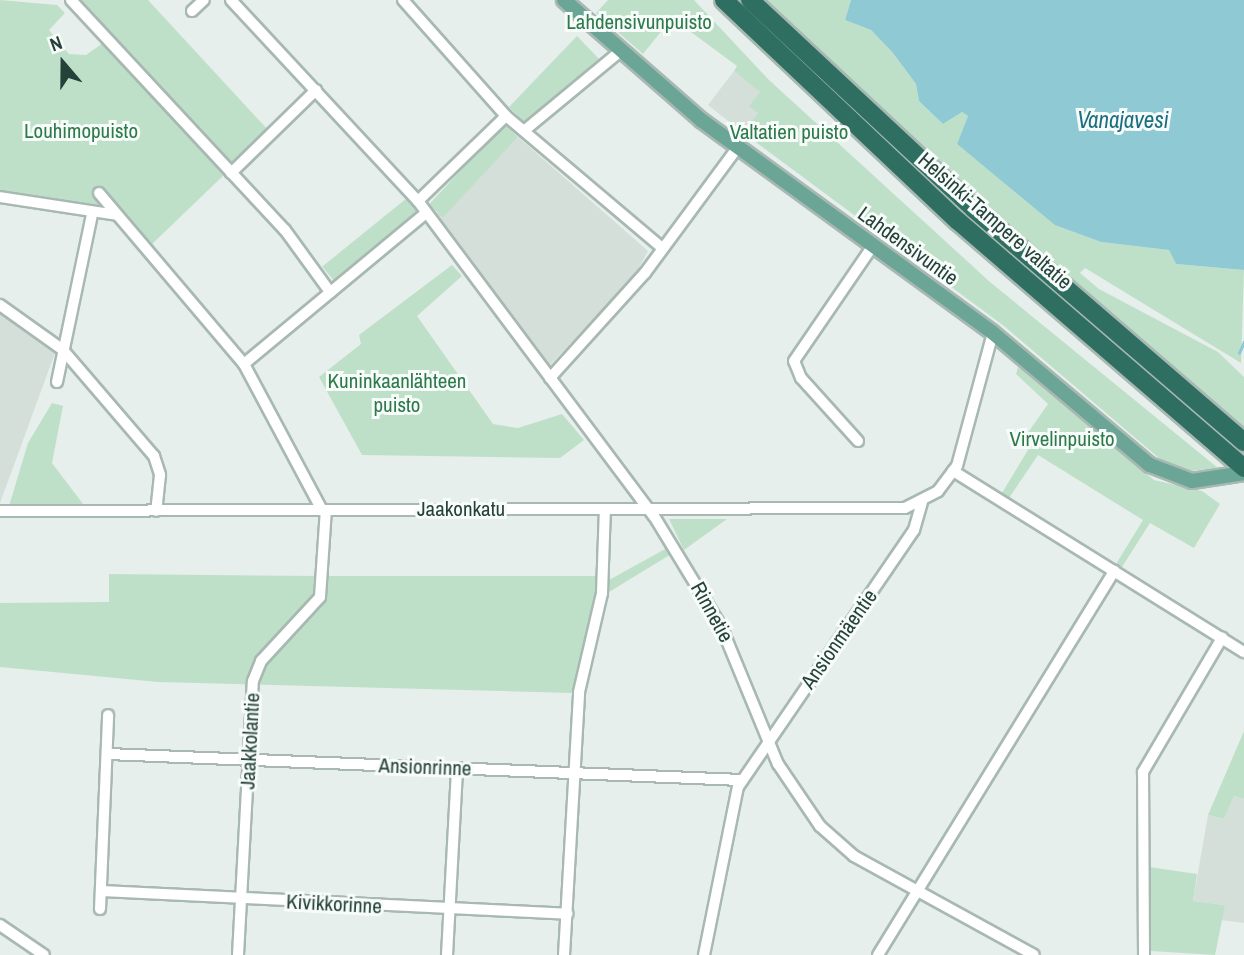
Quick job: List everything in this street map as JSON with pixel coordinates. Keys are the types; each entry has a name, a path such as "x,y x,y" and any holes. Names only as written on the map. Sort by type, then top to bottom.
{"highway":[{"name":"Helsinki-Tampere valtatie","path":"724,0 848,122 1240,466"},
{"name":"Helsinki-Tampere valtatie","path":"750,0 974,209 1244,442"}],"main road":[{"name":"Lahdensivuntie","path":"564,0 618,53 737,148 993,333 1162,472 1209,482 1240,466"}],"street":[{"path":"71,0 231,173 330,292"},
{"path":"192,11 204,0"},
{"name":"Rinnetie","path":"231,0 418,201 646,509 721,626 769,739 820,826 854,856 1034,955"},
{"path":"410,2 506,116 661,247"},
{"path":"525,130 618,53"},
{"path":"231,173 316,90"},
{"path":"418,201 506,116"},
{"path":"550,378 661,247 737,148"},
{"path":"99,192 244,364 324,510"},
{"path":"0,197 92,215 117,215"},
{"path":"244,364 426,213"},
{"path":"57,382 92,215"},
{"path":"858,441 801,378 794,361 872,247"},
{"path":"0,305 63,350 154,456 160,475 156,511"},
{"name":"Ansionmäentie","path":"704,955 742,780 914,530 922,502 953,471 993,333"},
{"path":"953,471 1244,652"},
{"name":"Jaakonkatu","path":"0,511 889,508 922,502"},
{"path":"565,955 573,774 585,645 602,593 605,509"},
{"name":"Jaakkolantie","path":"238,955 253,681 261,660 315,606 324,584 324,510"},
{"path":"878,955 1114,571"},
{"path":"1144,955 1143,772 1222,638"},
{"path":"100,909 108,715"},
{"name":"Ansionrinne","path":"108,754 742,780"},
{"path":"447,955 457,768"},
{"name":"Kivikkorinne","path":"102,891 241,900 567,914"},
{"path":"0,925 44,955"}],"shaded area":[{"path":"734,71 761,92 758,113 742,132 708,105"},
{"path":"518,137 648,251 634,277 549,366 436,214"},
{"path":"0,310 55,353 0,503"},
{"path":"1234,796 1244,799 1244,923 1221,920 1225,905 1193,901 1208,815 1224,819"}],"green space":[{"name":"Louhimopuisto","path":"0,0 57,5 65,13 49,30 69,54 86,55 103,43 226,173 151,245 121,212 0,192"},
{"path":"79,0 148,0 268,130 233,165"},
{"name":"Valtatien puisto","path":"608,0 694,0 769,80 990,282 1218,468 1191,471 1160,459 1004,326 742,132 758,113 749,106 760,92 734,71 737,66 672,18 643,54 596,13"},
{"path":"765,0 851,0 845,20 871,30 893,53 916,84 919,101 943,124 962,112 968,116 957,144 1056,225 1101,242 1169,250 1176,264 1244,270 1241,363 1085,268 1080,273 1099,289 1218,352 1244,377 1244,427 1010,230"},
{"path":"577,36 602,62 526,124 509,107"},
{"path":"504,124 518,137 443,217 429,204"},
{"path":"407,198 419,213 334,281 322,267"},
{"name":"Kuninkaanlähteen puisto","path":"452,265 462,276 417,316 493,424 518,428 562,414 584,440 560,458 362,455 319,377 361,344 359,335"},
{"name":"Virvelinpuisto","path":"1018,367 1154,480 1202,491 1220,504 1194,548 1150,523 1122,567 1116,564 1143,520 1038,455 1009,498 1002,493 1034,440 1027,434 1048,404 1016,374"},
{"path":"52,403 63,406 52,463 83,504 9,506 28,443"},
{"path":"669,519 727,519 684,550"},
{"path":"667,548 673,553 609,592 609,580"},
{"path":"109,574 599,576 573,693 158,682 0,667 0,603 109,602"},
{"path":"1244,731 1244,799 1234,796 1224,819 1208,815"},
{"path":"1149,867 1197,874 1193,901 1225,905 1215,955 1151,951"}],"water":[{"name":"Vanajavesi","path":"851,0 1244,0 1244,270 1176,264 1169,250 1101,242 1055,225 957,144 968,116 962,112 943,124 919,101 916,84 893,53 871,30 845,20"}],"waterway":[{"path":"1239,353 1244,342"}],"park label":[{"name":"Lahdensivunpuisto","path":"639,22"}]}
